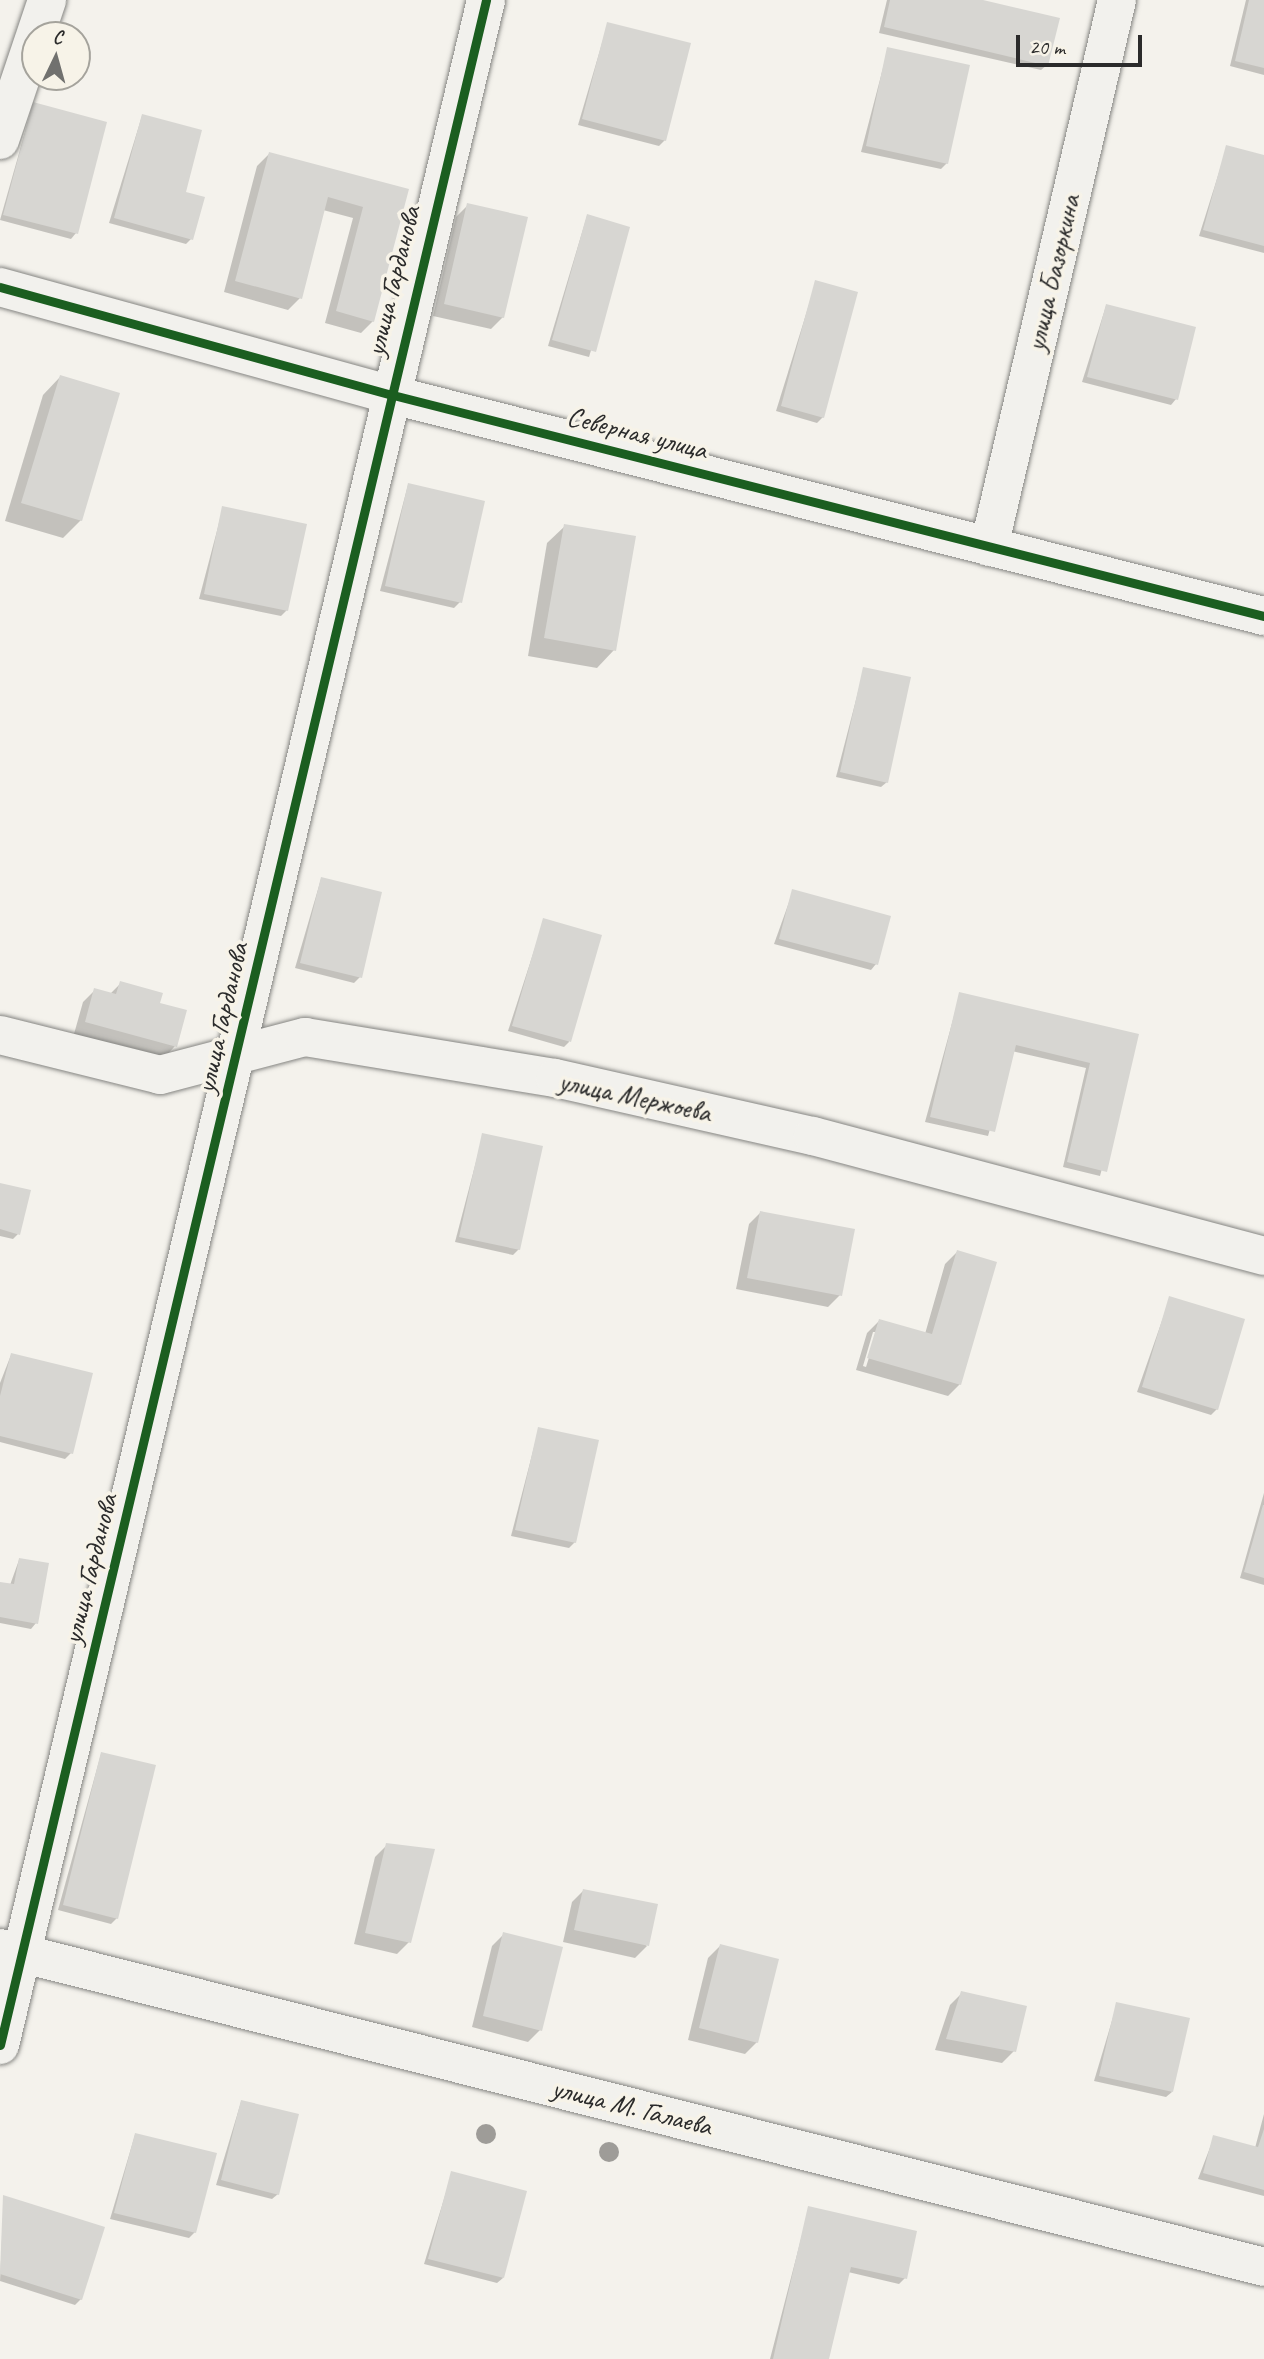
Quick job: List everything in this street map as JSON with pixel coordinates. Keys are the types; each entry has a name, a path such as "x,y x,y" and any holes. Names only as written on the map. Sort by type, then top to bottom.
{"street":[{"path":"0,140 47,0"},
{"name":"улица Гарданова","path":"0,2046 10,1950 237,1057 388,394 486,0"},
{"name":"улица Базоркина","path":"989,547 1117,0"},
{"name":"Северная улица","path":"0,287 388,394 1264,616"},
{"name":"улица Мержоева","path":"0,1035 160,1075 305,1038 555,1078 813,1136 1264,1256"},
{"name":"улица М. Галаева","path":"10,1950 1264,2267"}],"building":[{"path":"890,0 983,0 1060,18 1048,66 884,27"},
{"path":"1249,0 1264,0 1264,68 1235,61"},
{"path":"607,22 691,43 666,141 582,119"},
{"path":"887,47 970,65 948,164 866,146"},
{"path":"33,102 107,122 78,234 3,215"},
{"path":"142,114 202,130 186,192 205,197 193,240 114,218"},
{"path":"1226,145 1264,155 1264,246 1203,230"},
{"path":"269,152 409,189 374,322 336,311 363,207 328,197 302,299 235,281"},
{"path":"467,203 528,217 504,318 444,304"},
{"path":"587,214 630,227 596,352 552,340"},
{"path":"815,280 858,292 824,418 781,406"},
{"path":"1106,304 1196,327 1178,400 1087,377"},
{"path":"60,375 120,393 82,521 21,503"},
{"path":"408,483 485,501 462,603 385,586"},
{"path":"222,506 307,524 288,611 204,594"},
{"path":"564,524 636,536 616,651 544,638"},
{"path":"863,667 911,677 888,783 840,772"},
{"path":"321,877 382,892 362,978 300,963"},
{"path":"792,889 891,916 878,965 779,939"},
{"path":"543,918 602,935 571,1042 512,1026"},
{"path":"120,981 163,993 160,1003 187,1010 177,1047 85,1022 94,988 116,994"},
{"path":"959,992 1139,1034 1107,1172 1067,1162 1090,1063 1016,1045 995,1132 930,1117"},
{"path":"482,1133 543,1146 520,1250 459,1237"},
{"path":"0,1183 31,1190 20,1235 0,1229"},
{"path":"760,1211 855,1229 842,1296 747,1278"},
{"path":"957,1250 997,1262 961,1385 867,1358 879,1319 932,1334"},
{"path":"1169,1296 1245,1319 1218,1410 1142,1387"},
{"path":"11,1353 93,1373 73,1454 0,1436 0,1396"},
{"path":"538,1427 599,1440 576,1543 515,1530"},
{"path":"1264,1505 1264,1578 1244,1572"},
{"path":"19,1558 49,1563 38,1624 0,1617 0,1582 14,1584"},
{"path":"101,1752 156,1765 118,1919 63,1905"},
{"path":"386,1843 435,1849 411,1943 365,1933"},
{"path":"583,1889 658,1904 649,1946 574,1930"},
{"path":"503,1932 563,1947 542,2031 483,2016"},
{"path":"720,1944 779,1959 758,2043 699,2028"},
{"path":"961,1991 1027,2006 1016,2052 946,2039"},
{"path":"1116,2002 1190,2018 1173,2092 1099,2076"},
{"path":"241,2100 299,2114 279,2195 221,2180"},
{"path":"1264,2129 1264,2190 1203,2173 1213,2135 1258,2147"},
{"path":"135,2133 217,2153 196,2233 114,2213"},
{"path":"451,2171 527,2191 504,2278 428,2259"},
{"path":"3,2195 105,2227 82,2300 0,2274"},
{"path":"808,2206 917,2231 907,2279 851,2267 829,2359 773,2359"}],"cycle path":[{"path":"0,2045 486,0"},
{"path":"0,287 389,394 1264,616"}]}
